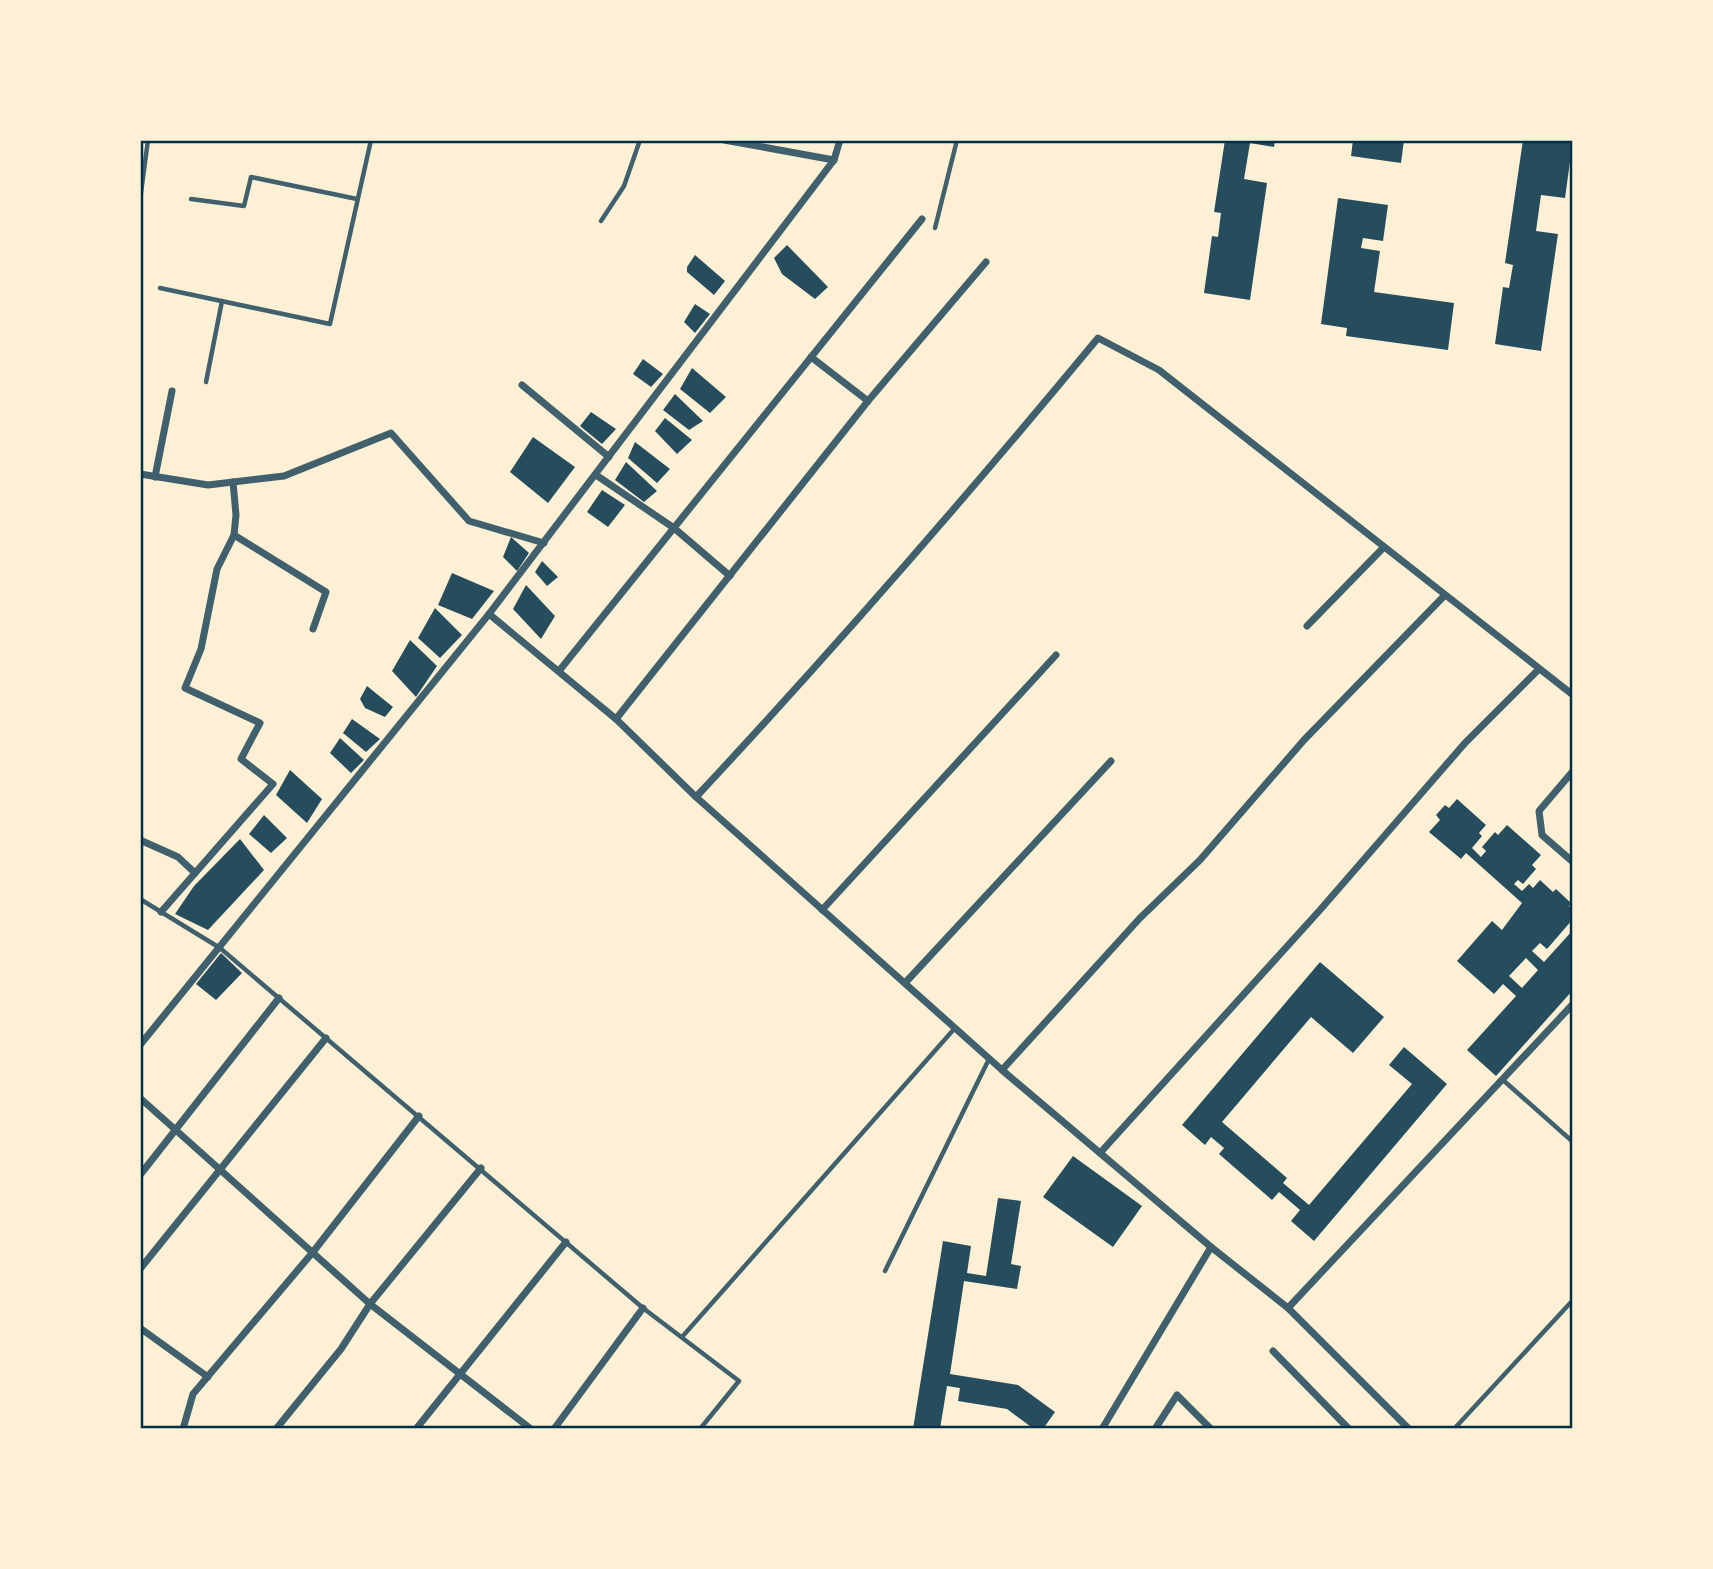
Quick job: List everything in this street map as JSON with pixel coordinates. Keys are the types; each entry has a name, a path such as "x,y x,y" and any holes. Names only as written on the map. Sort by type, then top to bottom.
{"street":[{"path":"724,140 834,160"},
{"path":"140,1045 544,543 834,160 840,140"},
{"path":"559,671 922,219"},
{"path":"617,719 868,401 986,262"},
{"path":"696,797 836,647 966,498 1098,338 1159,370 1573,695"},
{"path":"811,358 868,401"},
{"path":"522,385 609,457"},
{"path":"155,477 172,391"},
{"path":"140,474 208,485 284,476 391,433 469,521 544,543"},
{"path":"596,475 674,528 730,576"},
{"path":"161,912 272,784 241,759 260,723 185,688 201,649 217,569 234,535 236,515 233,482"},
{"path":"234,535 326,592 313,629"},
{"path":"1307,626 1384,547"},
{"path":"1002,1070 1140,918 1200,860 1304,740 1445,595"},
{"path":"489,614 617,719 696,797 1002,1070 1211,1247 1288,1308 1409,1429"},
{"path":"822,910 1056,655"},
{"path":"1100,1153 1320,910 1465,743 1539,669"},
{"path":"905,983 1111,761"},
{"path":"1573,771 1539,811 1542,835 1573,862"},
{"path":"140,840 178,857 195,873"},
{"path":"140,1175 279,998"},
{"path":"1288,1308 1573,1004"},
{"path":"140,1269 326,1038"},
{"path":"140,1098 370,1304 531,1429"},
{"path":"183,1429 193,1394 313,1252 419,1116"},
{"path":"276,1429 341,1349 370,1304 481,1168"},
{"path":"416,1429 566,1242"},
{"path":"1102,1429 1211,1247"},
{"path":"554,1429 643,1308"},
{"path":"140,1328 208,1377"},
{"path":"1273,1351 1349,1429"},
{"path":"1155,1429 1177,1395 1211,1429"}],"lane":[{"path":"140,200 148,140"},
{"path":"160,288 330,324 371,140"},
{"path":"601,221 624,186 640,140"},
{"path":"935,228 957,140"},
{"path":"191,198 244,206 251,177 358,199"},
{"path":"206,382 222,301"},
{"path":"140,899 220,948 643,1308 739,1381 700,1429"},
{"path":"682,1337 955,1028"},
{"path":"885,1271 989,1058"},
{"path":"1502,1080 1573,1142"},
{"path":"1454,1429 1573,1300"}],"building":[{"path":"1225,140 1275,140 1274,147 1250,143 1244,179 1267,183 1250,300 1204,293 1212,236 1218,237 1221,213 1214,212"},
{"path":"1353,140 1404,140 1401,163 1351,156"},
{"path":"1523,140 1573,140 1565,198 1541,195 1536,231 1558,234 1541,351 1495,344 1503,287 1509,288 1513,265 1505,263"},
{"path":"1338,198 1388,205 1383,241 1363,238 1361,248 1380,251 1374,292 1454,303 1448,350 1346,336 1347,328 1321,324"},
{"path":"787,245 828,287 815,299 782,274 774,258"},
{"path":"695,255 725,281 714,295 687,272 687,267"},
{"path":"695,304 710,314 695,333 684,322"},
{"path":"643,359 663,374 651,387 633,374"},
{"path":"692,368 726,397 710,413 680,389"},
{"path":"675,394 703,421 689,430 663,410"},
{"path":"591,412 616,429 602,444 580,426"},
{"path":"665,418 692,440 677,454 655,431"},
{"path":"533,437 575,467 548,503 510,472"},
{"path":"635,442 670,469 657,483 628,458"},
{"path":"626,462 657,491 644,502 615,480"},
{"path":"602,490 625,505 608,527 587,512"},
{"path":"511,537 529,553 517,571 503,557"},
{"path":"542,561 558,577 547,586 535,572"},
{"path":"452,573 494,591 472,619 438,605"},
{"path":"526,585 555,616 541,639 513,609"},
{"path":"435,608 462,635 440,658 418,638"},
{"path":"410,640 437,666 416,697 392,671"},
{"path":"367,686 393,707 385,717 365,708 360,699"},
{"path":"352,719 380,739 366,752 343,733"},
{"path":"340,738 364,760 351,773 330,753"},
{"path":"290,770 322,799 307,823 276,795"},
{"path":"1457,799 1486,825 1479,833 1482,836 1472,848 1481,857 1486,851 1482,847 1495,832 1498,835 1507,825 1541,855 1532,865 1536,869 1523,884 1518,880 1514,884 1522,891 1529,884 1533,888 1540,880 1553,892 1556,889 1571,903 1569,906 1573,909 1573,919 1547,949 1540,943 1532,951 1544,962 1573,930 1573,990 1496,1076 1467,1050 1516,996 1503,984 1494,994 1457,961 1492,921 1502,930 1522,903 1466,853 1461,859 1429,832 1440,820 1436,815 1445,805 1449,808","holes":["1526,958 1538,970 1522,988 1509,976"]},
{"path":"264,815 287,838 271,853 249,834"},
{"path":"240,839 264,870 208,930 175,914 194,886"},
{"path":"221,953 242,973 216,1000 196,984"},
{"path":"1320,962 1384,1017 1353,1053 1311,1017 1222,1122 1287,1178 1283,1183 1309,1205 1412,1084 1389,1065 1404,1047 1447,1084 1314,1241 1291,1221 1300,1210 1279,1192 1272,1200 1219,1154 1224,1148 1211,1137 1205,1145 1182,1125"},
{"path":"1073,1156 1142,1206 1113,1247 1043,1197"},
{"path":"998,1198 1021,1201 1011,1264 1021,1266 1017,1289 964,1281 950,1374 1018,1385 1055,1412 1043,1429 1034,1429 1007,1409 958,1401 960,1388 947,1386 940,1429 913,1429 943,1241 971,1246 967,1273 986,1276"}]}
